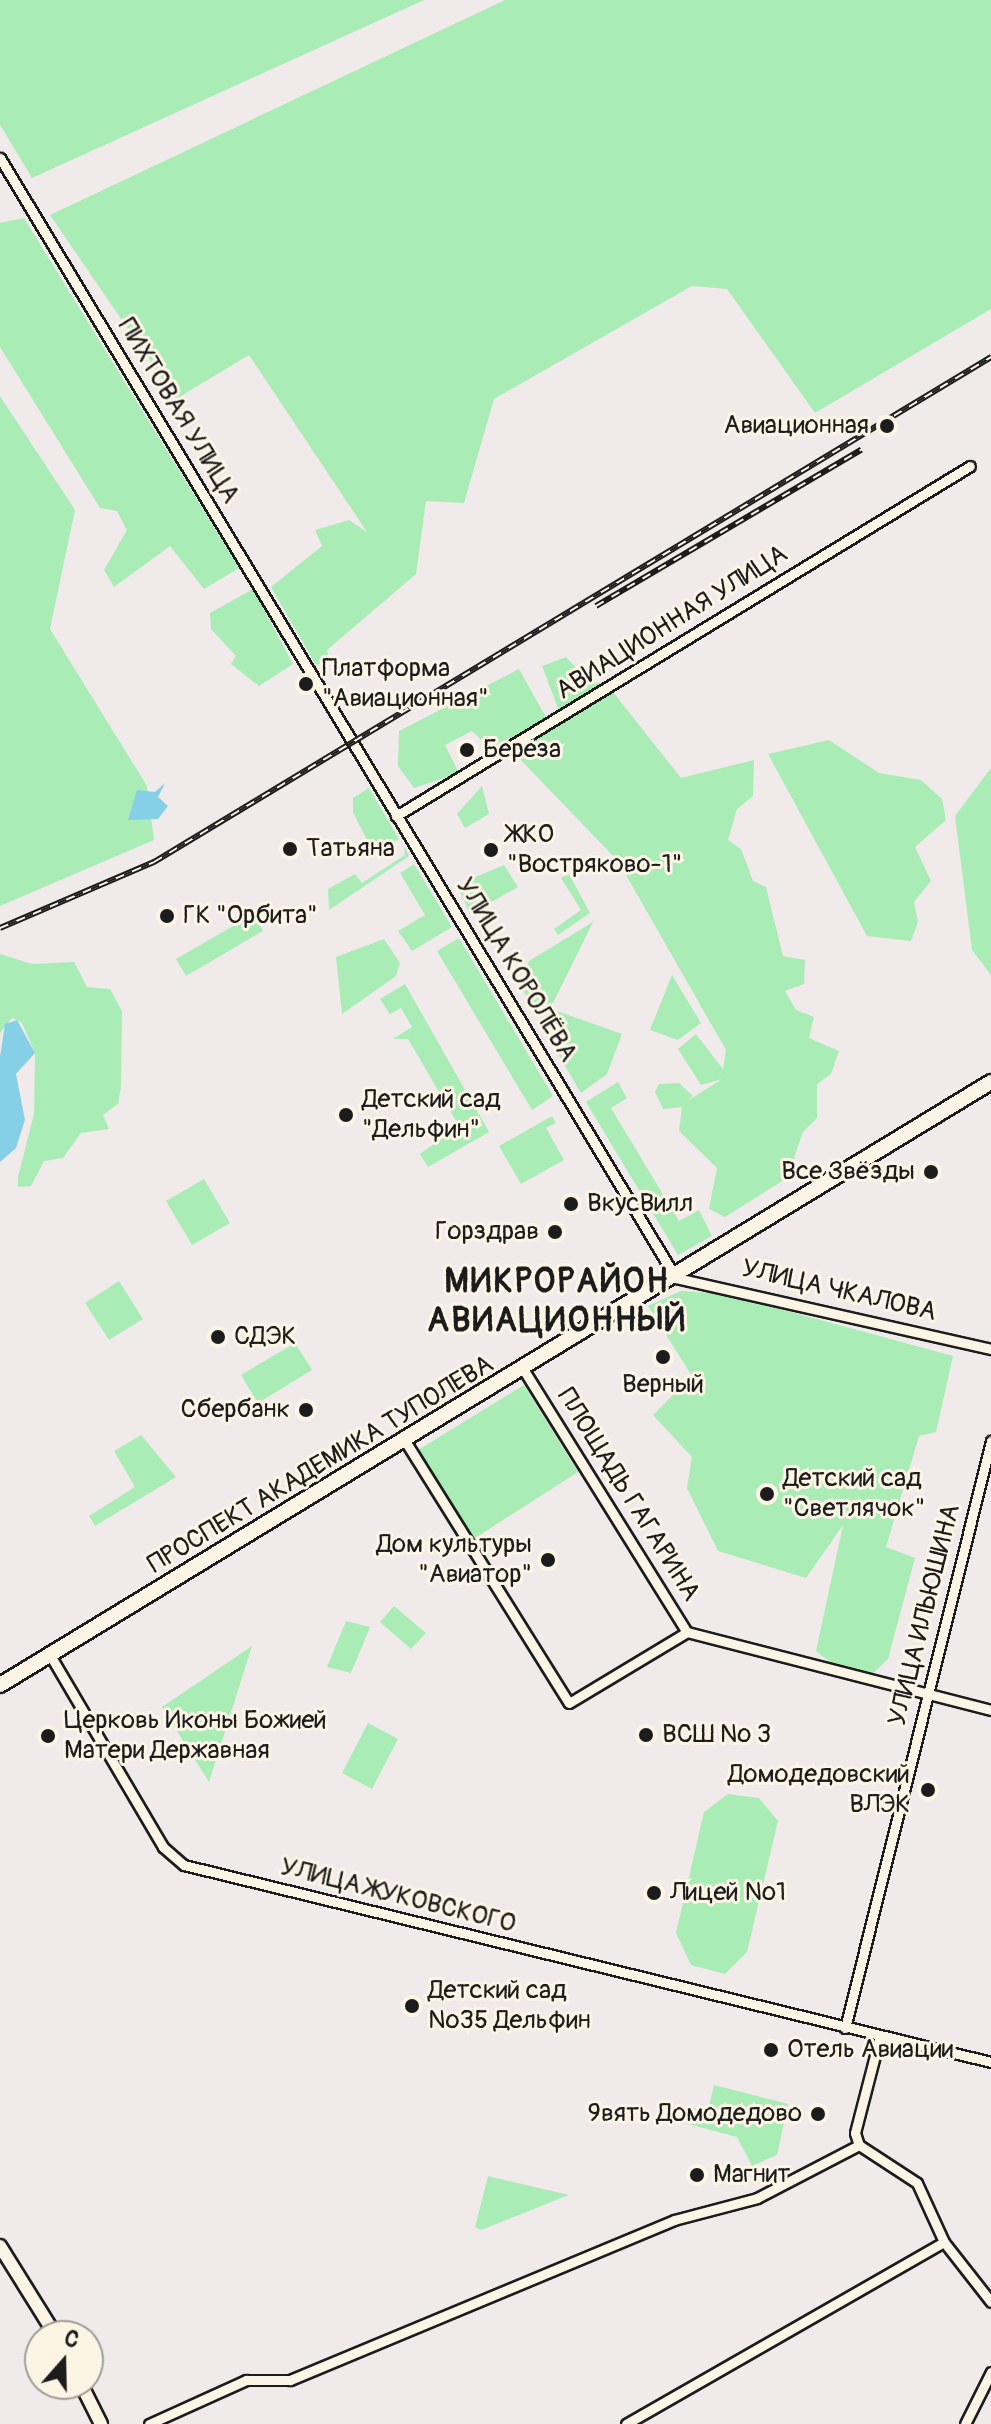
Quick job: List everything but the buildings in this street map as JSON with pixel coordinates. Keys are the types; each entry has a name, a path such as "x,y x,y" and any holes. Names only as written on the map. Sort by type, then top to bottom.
{"main road":[{"name":"ПРОСПЕКТ АКАДЕМИКА ТУПОЛЕВА","path":"0,1685 407,1444 991,1082"}],"street":[{"name":"ПИХТОВАЯ УЛИЦА","path":"0,158 317,687"},
{"name":"АВИАЦИОННАЯ УЛИЦА","path":"396,816 970,466"},
{"name":"УЛИЦА КОРОЛЁВА","path":"317,687 676,1278"},
{"name":"УЛИЦА ЧКАЛОВА","path":"676,1278 991,1349"},
{"name":"ПЛОЩАДЬ ГАГАРИНА","path":"407,1444 569,1703 687,1632 525,1372"},
{"name":"УЛИЦА ИЛЬЮШИНА","path":"845,2028 991,1441"},
{"path":"687,1632 991,1710"},
{"name":"УЛИЦА ЖУКОВСКОГО","path":"50,1655 163,1847 184,1865 845,2028"},
{"path":"845,2028 991,2062"},
{"path":"880,2036 855,2133 859,2145 917,2183 944,2242 991,2302"},
{"path":"149,2424 246,2380 290,2380 674,2220 757,2198 859,2145"},
{"path":"626,2424 944,2242"},
{"path":"0,2246 46,2320"},
{"path":"965,2424 991,2372"},
{"path":"89,2400 101,2424"}],"green space":[{"path":"0,0 424,0 32,178 0,125"},
{"path":"505,0 991,0 991,309 815,413 727,289 692,286 494,399 464,503 426,501 416,574 327,650 329,661 316,665 271,587 322,546 315,530 349,520 367,532 249,355 176,399 50,215"},
{"path":"24,218 239,568 204,589 170,546 114,587 104,570 127,530 117,511 100,508 0,347 0,223"},
{"path":"0,396 75,510 50,629 147,786 154,840 0,906"},
{"path":"253,589 293,664 259,686 231,664 236,656 211,629 210,613"},
{"path":"566,657 591,684 605,682 681,778 754,760 753,796 737,809 728,840 741,849 753,881 766,887 783,956 805,960 804,984 785,991 796,1010 814,1017 809,1038 839,1051 831,1074 817,1084 817,1118 803,1132 787,1178 725,1217 709,1209 717,1168 679,1131 682,1107 663,1109 655,1092 659,1084 679,1083 693,1096 686,1102 722,1079 701,1085 678,1049 696,1034 723,1069 726,1050 618,861 515,754 563,721 542,666"},
{"path":"519,669 547,719 509,744 489,748 472,731 445,745 459,773 414,788 398,766 399,731"},
{"path":"829,740 879,773 921,780 942,799 946,820 915,847 931,881 914,902 918,922 911,941 867,936 768,754"},
{"path":"991,768 991,975 972,950 955,816"},
{"path":"482,786 489,814 465,828 457,814"},
{"path":"369,788 399,839 381,848 367,840 353,812 353,798"},
{"path":"404,846 409,856 329,910 328,889 355,874 362,883 405,855"},
{"path":"414,864 452,927 412,951 398,931 425,915 400,873"},
{"path":"504,865 518,887 470,914 457,885"},
{"path":"569,874 590,913 558,935 554,929 581,910 561,878"},
{"path":"254,914 263,931 186,976 176,959"},
{"path":"593,922 553,1003 534,1011 521,986 529,961"},
{"path":"459,938 553,1096 532,1110 437,951"},
{"path":"384,939 400,963 396,976 342,1014 336,957"},
{"path":"0,954 32,964 74,962 87,987 110,989 122,1011 118,1104 103,1115 109,1129 81,1133 63,1158 44,1161 31,1186 18,1187 18,1177 34,1114 35,1053 22,1023 12,1018 0,1033"},
{"path":"672,975 701,1023 678,1040 650,1030"},
{"path":"405,984 489,1132 428,1167 420,1154 459,1126 408,1039 393,1039 412,1027 401,1008 390,1014 380,999"},
{"path":"554,1010 622,1034 607,1074 581,1093 538,1020"},
{"path":"618,1082 627,1098 611,1108 679,1221 699,1210 712,1236 678,1255 586,1102"},
{"path":"552,1116 556,1123 546,1128 564,1160 521,1184 499,1146"},
{"path":"204,1179 230,1223 192,1245 166,1201"},
{"path":"119,1281 143,1319 109,1340 85,1303"},
{"path":"681,1291 725,1294 953,1356 936,1432 919,1436 886,1547 915,1558 888,1659 870,1676 839,1669 816,1651 843,1525 806,1578 718,1551 687,1488 692,1457 653,1415 692,1376 648,1306"},
{"path":"295,1343 312,1370 258,1403 241,1375"},
{"path":"524,1385 578,1472 472,1540 418,1450"},
{"path":"141,1435 176,1477 95,1526 89,1516 135,1487 114,1451"},
{"path":"394,1606 426,1633 411,1649 380,1622"},
{"path":"346,1621 370,1627 351,1673 327,1667"},
{"path":"252,1646 209,1782 162,1707"},
{"path":"368,1723 398,1739 372,1789 342,1773"},
{"path":"728,1794 759,1798 778,1821 747,1952 725,1974 691,1965 676,1933 704,1812"},
{"path":"714,2085 788,2104 777,2155 752,2166 737,2137 681,2122 685,2106 708,2111"},
{"path":"488,2176 569,2195 481,2230 475,2227"}],"water":[{"path":"165,783 158,797 168,806 158,819 128,820 137,790 155,792"},
{"path":"17,1020 35,1053 16,1074 25,1120 16,1148 0,1162 0,1057 5,1024"}],"railway":[{"path":"0,928 154,862 991,357"},
{"path":"596,606 861,450"}],"place":[{"name":"Авиационная","path":"887,426"},
{"name":"Платформа \"Авиационная\"","path":"306,684"},
{"name":"Береза","path":"467,750"},
{"name":"Татьяна","path":"290,849"},
{"name":"ЖКО \"Востряково-1\"","path":"491,850"},
{"name":"ГК \"Орбита\"","path":"167,916"},
{"name":"Детский сад \"Дельфин\"","path":"346,1115"},
{"name":"Все Звёзды","path":"931,1172"},
{"name":"ВкусВилл","path":"571,1204"},
{"name":"Горздрав","path":"555,1232"},
{"name":"СДЭК","path":"218,1337"},
{"name":"Верный","path":"663,1357"},
{"name":"Сбербанк","path":"306,1410"},
{"name":"Детский сад \"Светлячок\"","path":"767,1494"},
{"name":"Дом культуры \"Авиатор\"","path":"548,1560"},
{"name":"ВСШ № 3","path":"646,1735"},
{"name":"Церковь Иконы Божией Матери Державная","path":"48,1736"},
{"name":"Домодедовский ВЛЭК","path":"928,1790"},
{"name":"Лицей №1","path":"654,1893"},
{"name":"Детский сад №35 Дельфин","path":"412,2006"},
{"name":"Отель Авиации","path":"771,2050"},
{"name":"9вять Домодедово","path":"818,2114"},
{"name":"Магнит","path":"697,2175"}],"district":[{"name":"МИКРОРАЙОН АВИАЦИОННЫЙ","path":"557,1300"}]}
